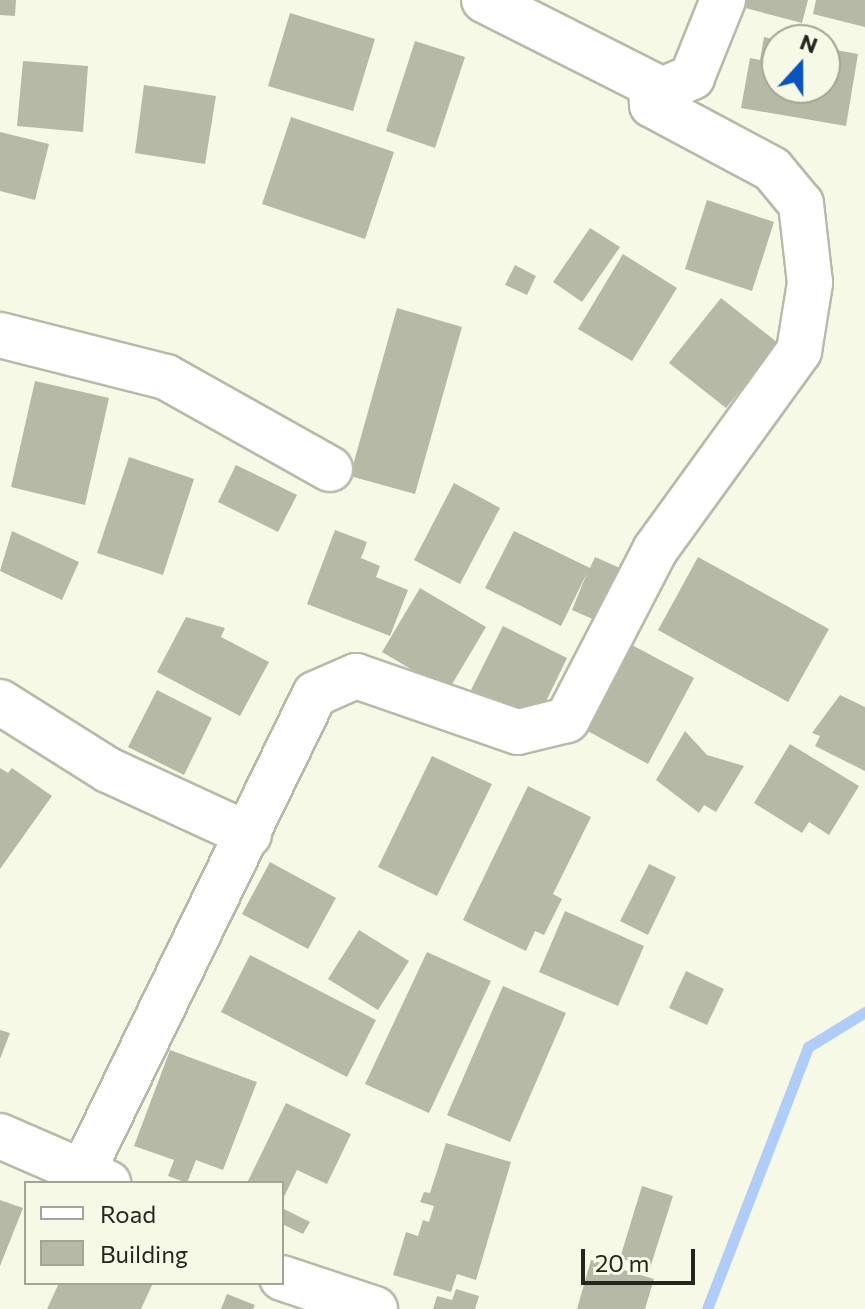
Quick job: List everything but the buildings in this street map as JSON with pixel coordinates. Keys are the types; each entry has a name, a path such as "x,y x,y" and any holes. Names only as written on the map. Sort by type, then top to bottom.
{"street":[{"path":"484,0 651,87 681,88 692,77 723,0"},
{"path":"0,1136 96,1176 299,722 315,694 335,681 356,676 518,732 567,720 655,550 799,351 810,283 801,204 772,169 652,105 651,87"},
{"path":"0,335 166,377 330,469"},
{"path":"0,702 108,770 249,835"},
{"path":"284,1279 375,1309"}],"waterway":[{"path":"707,1309 808,1047 865,1012"}]}
